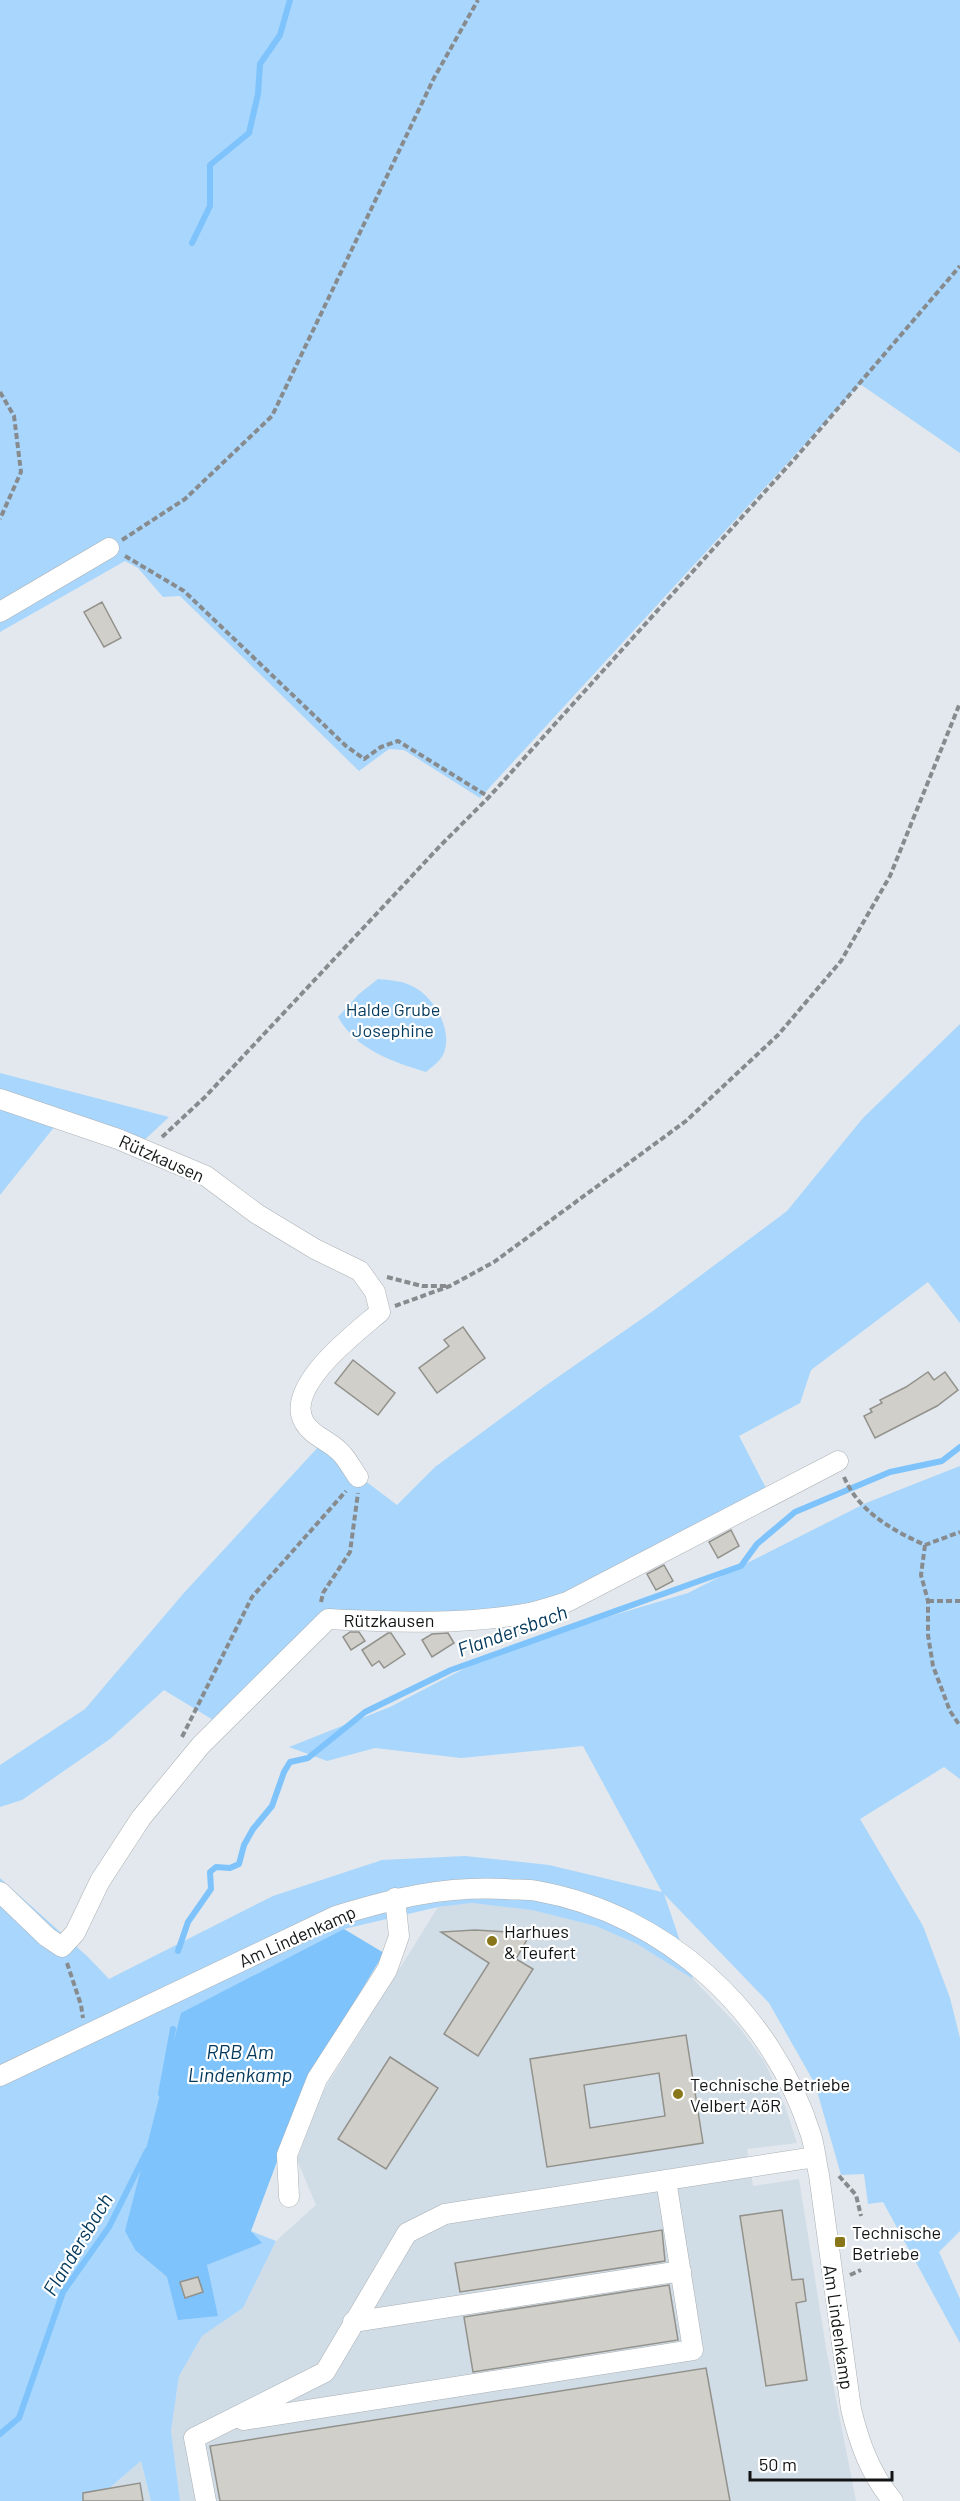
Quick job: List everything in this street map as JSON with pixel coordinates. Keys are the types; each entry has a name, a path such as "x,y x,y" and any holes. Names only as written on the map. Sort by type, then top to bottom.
{"street":[{"path":"0,612 109,548"},
{"name":"Rützkausen","path":"0,1100 148,1150 206,1176 257,1214 315,1249 360,1270"},
{"path":"358,1477 339,1451 315,1434 303,1421 300,1405 310,1380 327,1360 380,1311 375,1292 360,1270"},
{"name":"Rützkausen","path":"62,1947 75,1933 100,1881 141,1818 201,1745 328,1619 412,1622 478,1618 523,1614 567,1602 838,1461"},
{"name":"Am Lindenkamp","path":"0,2076 336,1916 395,1898 471,1888 536,1891 599,1908 655,1936 704,1971 757,2029 776,2055 796,2095 812,2137 851,2409 860,2445 875,2477 893,2501"},
{"path":"0,1892 47,1937 62,1947"},
{"path":"305,2179 289,2197 287,2155 317,2079 387,1970 399,1936 395,1898"},
{"path":"206,2501 194,2438 325,2372 407,2234 445,2214 815,2157"},
{"path":"225,2423 693,2350 666,2180"},
{"path":"353,2322 681,2271"}],"path":[{"path":"109,548 185,499 272,416 434,78 478,0"},
{"path":"148,1150 205,1097 440,846 489,797 798,455 960,266"},
{"path":"0,392 14,416 21,472 0,519"},
{"path":"109,548 142,564 184,591 346,746 364,759 381,747 398,741 489,797"},
{"path":"380,1311 450,1286 494,1262 686,1121 778,1035 841,961 890,876 960,703"},
{"path":"360,1270 422,1286 450,1286"},
{"path":"328,1619 320,1610 323,1593 350,1552 358,1502 358,1477"},
{"path":"178,1744 252,1597 358,1477"},
{"path":"845,1480 856,1501 894,1531 926,1545 960,1532"},
{"path":"926,1545 921,1575 928,1601 928,1635 933,1666 950,1711 960,1726"},
{"path":"928,1601 960,1601"},
{"path":"62,1947 88,2034"},
{"path":"839,2176 856,2195 861,2216"},
{"path":"852,2274 861,2270"}],"shaded area":[{"path":"472,1903 533,1910 597,1926 637,1944 693,1979 739,2027 764,2061 785,2106 797,2143 747,2149 753,2186 799,2179 826,2348 856,2501 180,2501 171,2431 179,2376 202,2336 243,2308 276,2241 316,2205 297,2160 319,2098 438,1907"},
{"path":"141,2461 151,2501 94,2501"}],"green space":[{"path":"0,0 960,0 960,453 860,384 480,798 404,750 389,749 359,771 180,596 163,597 138,568 125,561 0,632"},
{"name":"Halde Grube Josephine","path":"378,979 401,982 414,987 429,999 440,1016 446,1036 446,1046 442,1057 426,1072 376,1053 355,1038 338,1017 359,994"},
{"path":"960,1024 960,1323 928,1282 811,1370 800,1403 739,1436 767,1490 553,1602 500,1610 334,1615 218,1723 164,1690 110,1739 22,1800 0,1807 0,1765 85,1709 183,1594 319,1446 397,1505 435,1467 545,1386 653,1311 787,1211 863,1118"},
{"path":"0,1073 169,1117 138,1146 59,1121 0,1195"},
{"path":"960,1466 960,1779 944,1767 860,1819 923,1926 950,1998 960,2038 960,2231 939,2252 960,2299 960,2343 883,2202 868,2204 864,2174 841,2175 815,2084 769,2003 664,1894 693,1979 637,1944 596,1926 532,1910 472,1903 438,1907 344,1929 136,2251 167,2277 207,2265 261,2243 251,2231 276,2241 243,2308 202,2336 179,2376 171,2431 180,2501 151,2501 141,2461 94,2501 0,2501 0,1878 88,1957 109,1979 273,1896 382,1860 465,1856 549,1865 662,1892 583,1746 461,1758 375,1748 327,1761 289,1747 390,1707 506,1647 688,1593 866,1503"}],"water":[{"name":"RRB Am Lindenkamp","path":"344,1929 384,1953 308,2079 251,2231 262,2243 207,2265 218,2316 178,2320 167,2277 136,2251 125,2231 181,2013"}],"building":[{"path":"102,602 121,638 104,647 84,612"},
{"path":"463,1327 485,1358 437,1393 419,1368 449,1346 444,1340"},
{"path":"353,1360 395,1393 378,1415 335,1383"},
{"path":"928,1372 934,1380 945,1372 958,1390 937,1406 875,1438 864,1416 872,1412 870,1409 882,1403 880,1400 906,1387"},
{"path":"731,1530 739,1546 718,1558 709,1542"},
{"path":"664,1565 673,1581 656,1590 647,1574"},
{"path":"350,1632 359,1632 365,1641 351,1650 343,1637"},
{"path":"391,1633 405,1654 384,1668 379,1661 372,1666 362,1650"},
{"path":"448,1633 454,1643 432,1657 422,1640 432,1634"},
{"path":"475,1930 508,1932 528,1938 516,1959 533,1969 478,2056 444,2034 489,1963 441,1932"},
{"path":"686,2035 703,2143 547,2167 530,2059","holes":["659,2073 665,2116 590,2128 584,2085"]},
{"path":"390,2057 438,2088 386,2169 338,2139"},
{"path":"782,2210 792,2280 803,2279 806,2301 796,2303 807,2380 766,2386 740,2216"},
{"path":"662,2230 665,2261 460,2292 455,2263"},
{"path":"198,2277 203,2292 185,2298 180,2282"},
{"path":"669,2285 678,2340 473,2372 464,2317"},
{"path":"706,2368 730,2501 220,2501 210,2446"},
{"path":"140,2483 143,2501 83,2501 83,2493"}],"waterway":[{"path":"192,243 210,206 210,165 249,133 258,94 260,64 280,35 290,0"},
{"name":"Flandersbach","path":"178,1951 188,1922 211,1889 210,1872 216,1867 230,1868 239,1864 244,1845 253,1829 272,1806 290,1762 308,1758 365,1712 451,1670 741,1566 757,1544 795,1512 890,1472 942,1461 960,1447"},
{"name":"Flandersbach","path":"161,2094 173,2029"},
{"name":"Flandersbach","path":"0,2434 19,2418 63,2292 109,2227 147,2151"}],"place":[{"name":"Harhues & Teufert","path":"492,1941"},
{"name":"Technische Betriebe Velbert AöR","path":"678,2094"},
{"name":"Technische Betriebe","path":"840,2242"}]}
